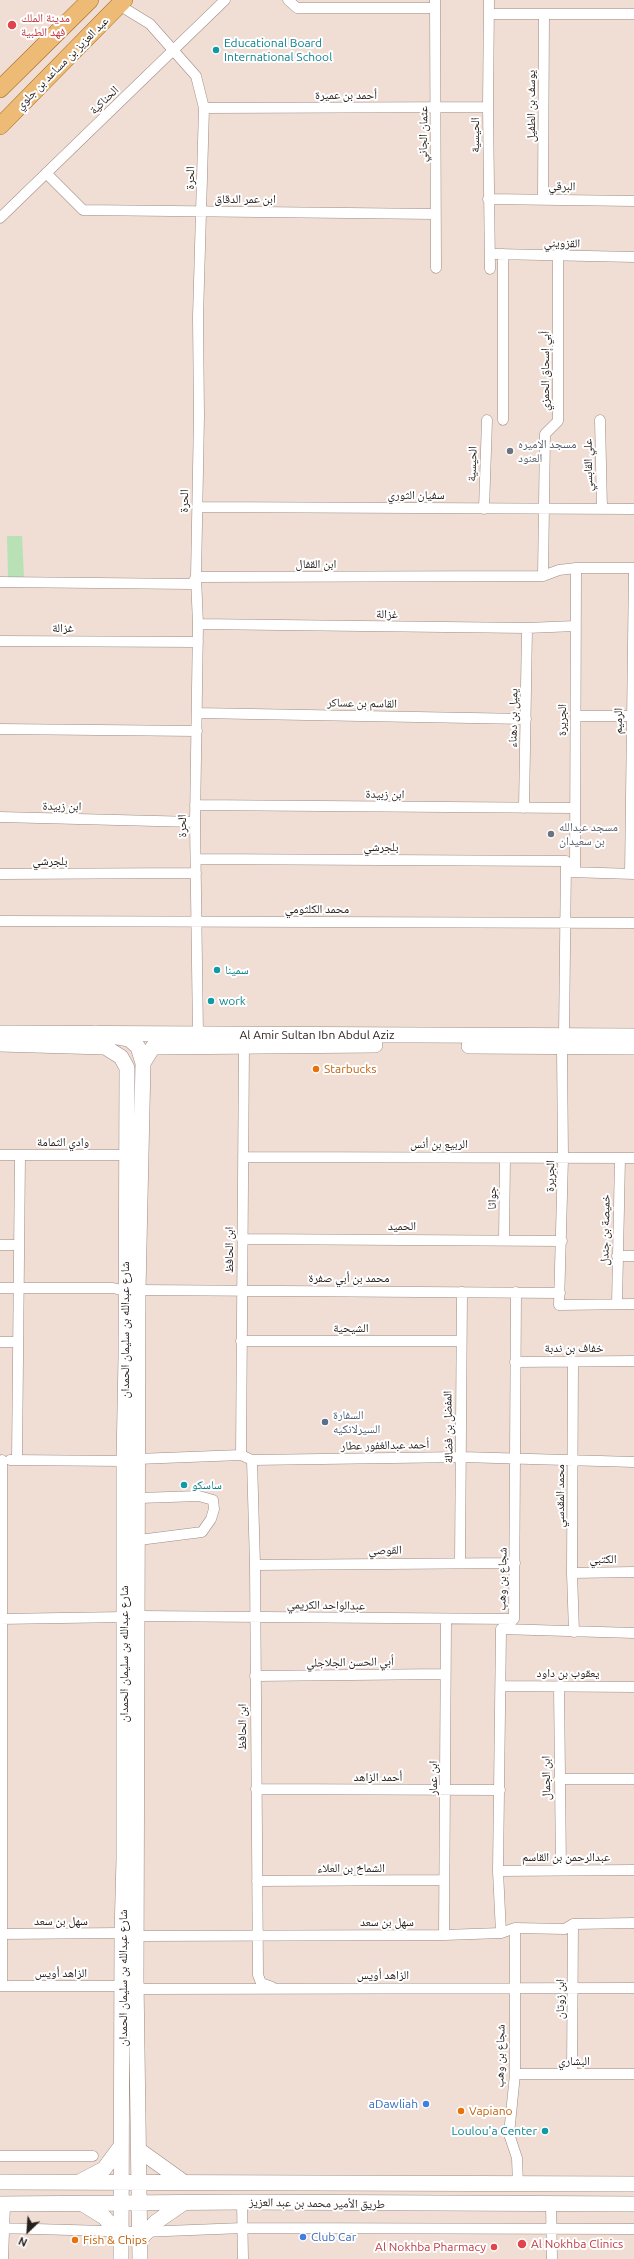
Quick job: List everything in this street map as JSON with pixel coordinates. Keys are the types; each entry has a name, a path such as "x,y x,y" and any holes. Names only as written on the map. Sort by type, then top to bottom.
{"main road":[{"name":"عبد العزيز بن مساعد بن جلوي","path":"0,89 90,0"},
{"name":"عبد العزيز بن مساعد بن جلوي","path":"0,126 122,3"}],"street":[{"name":"الحناكية","path":"0,218 225,0"},
{"path":"288,0 297,8 435,4"},
{"name":"الحيسية","path":"489,0 488,199 490,269"},
{"name":"الحرة","path":"122,3 150,24 196,76 204,108 198,317 196,577 198,642 195,822 198,921 198,1034"},
{"name":"عثمان الجاني","path":"435,4 437,108 435,214 436,268"},
{"path":"489,14 634,14"},
{"name":"يوسف بن الطفيل","path":"543,199 544,14"},
{"name":"أحمد بن عميرة","path":"204,108 488,107"},
{"name":"ابن عمر الدقاق","path":"46,173 83,210 435,214"},
{"name":"البرقي","path":"488,199 634,201"},
{"name":"القزويني","path":"490,254 634,257"},
{"path":"502,254 503,420"},
{"name":"أبي إسحاق الحمزي","path":"542,576 545,434 558,421 558,256"},
{"name":"الحيسية","path":"484,509 487,420"},
{"name":"علي القابسي","path":"600,420 602,509"},
{"name":"سفيان الثوري","path":"197,507 634,509"},
{"name":"ابن القفال","path":"0,582 192,584 196,577 542,576 559,570 576,568 634,568"},
{"name":"الجريرة","path":"576,568 576,716 574,808 565,923 562,1241 559,1305 617,1304"},
{"name":"الرميم","path":"632,874 634,568"},
{"name":"غزالة","path":"198,624 526,628 576,626"},
{"name":"يميل بن دهناء","path":"524,808 526,628"},
{"name":"غزالة","path":"0,641 198,642"},
{"name":"القاسم بن عساكر","path":"197,713 526,719"},
{"path":"576,716 632,716"},
{"path":"0,729 197,731"},
{"name":"ابن زبيدة","path":"195,805 574,808"},
{"name":"ابن زبيدة","path":"0,817 195,822"},
{"name":"بلجرشي","path":"196,859 566,861"},
{"name":"الجريرة","path":"566,861 570,872"},
{"path":"570,872 632,874"},
{"name":"بلجرشي","path":"0,874 196,873"},
{"name":"محمد الكلثومي","path":"0,921 634,923"},
{"name":"Al Amir Sultan Ibn Abdul Aziz","path":"0,1033 95,1033 152,1040 244,1046 563,1041 634,1036"},
{"path":"95,1033 122,1037 134,1046 143,1063"},
{"name":"Al Amir Sultan Ibn Abdul Aziz","path":"152,1040 198,1034 563,1041 634,1047"},
{"path":"0,1044 111,1050 134,1046 142,1036 152,1040 143,1063"},
{"name":"شارع عبدالله بن سليمان الحمدان","path":"132,1291 127,1155 126,1057 134,1046"},
{"name":"ابن الحافظ","path":"242,1455 241,1341 244,1046"},
{"path":"111,1050 127,1068 132,1056 138,1056 143,1063"},
{"name":"شارع عبدالله بن سليمان الحمدان","path":"121,2259 121,2145 129,1983 137,1936 131,1617 132,1291 143,1063"},
{"name":"وادي الثمامة","path":"0,1155 127,1155"},
{"path":"17,1460 16,1342 20,1155"},
{"name":"الربيع بن أنس","path":"243,1157 634,1158"},
{"name":"جواثا","path":"504,1240 505,1158"},
{"name":"خميصة بن جندل","path":"617,1304 620,1158"},
{"name":"الحميد","path":"242,1239 562,1241"},
{"path":"0,1245 18,1245"},
{"path":"617,1256 634,1256"},
{"name":"محمد بن أبي صفرة","path":"0,1288 113,1288 132,1291 242,1290 560,1293"},
{"name":"المفضل بن فضالة","path":"460,1562 462,1457 460,1341 462,1292"},
{"name":"شجاع بن وهب","path":"501,1629 514,1619 516,1292"},
{"path":"617,1304 634,1304"},
{"name":"الشيحية","path":"241,1341 460,1341"},
{"path":"0,1342 16,1342"},
{"name":"محمد المقدسي","path":"573,1361 572,1572 574,1632"},
{"name":"خفاف بن ندبة","path":"515,1362 634,1361"},
{"name":"أحمد عبدالغفور عطار","path":"1,1460 131,1460 242,1455 252,1460 462,1457 634,1462"},
{"path":"1,1460 1,1986"},
{"name":"شارع عبدالله بن سليمان الحمدان","path":"131,1460 139,1498 139,1540 131,1617 122,1933 129,1983 139,2150 140,2204 143,2234 140,2259"},
{"name":"ابن الحافظ","path":"252,1460 258,1975 261,1983 272,1987"},
{"path":"139,1498 199,1496 213,1500 214,1509 211,1519 202,1532 139,1540"},
{"name":"القوصي","path":"254,1564 460,1562 515,1563"},
{"name":"الكتبي","path":"572,1572 634,1572"},
{"name":"عبدالواحد الكريمي","path":"1,1619 131,1617 446,1620 514,1619"},
{"name":"ابن عمار","path":"444,1935 446,1620"},
{"path":"501,1933 498,1870 501,1629 634,1633"},
{"name":"أبي الحسن الجلاجلي","path":"255,1676 446,1674"},
{"name":"يعقوب بن داود","path":"501,1686 634,1687"},
{"name":"ابن الجمال","path":"559,1686 561,1870"},
{"path":"559,1779 634,1779"},
{"name":"أحمد الزاهد","path":"256,1789 500,1790"},
{"name":"عبدالرحمن بن القاسم","path":"498,1870 634,1870"},
{"name":"الشماخ بن العلاء","path":"257,1881 444,1880"},
{"name":"سهل بن سعد","path":"137,1936 444,1935 501,1933 515,1928 565,1929 573,1924 634,1923"},
{"name":"ابن زوتان","path":"572,2074 573,1924"},
{"name":"شجاع بن وهب","path":"515,1928 515,2074 508,2134 517,2158 518,2184"},
{"name":"سهل بن سعد","path":"1,1934 122,1933"},
{"name":"الزاهد أويس","path":"1,1986 129,1983 144,1988 634,1988"},
{"name":"البشاري","path":"515,2074 634,2074"},
{"path":"80,2182 104,2169 121,2145"},
{"path":"139,2150 185,2183"},
{"path":"0,2156 93,2156"},
{"name":"طريق الأمير محمد بن عبد العزيز","path":"0,2182 120,2182 140,2178 185,2183 373,2182 634,2184"},
{"path":"552,2259 553,2230 551,2205 538,2200 536,2195 540,2193 576,2191 597,2184"},
{"path":"242,2202 244,2259"},
{"name":"طريق الأمير محمد بن عبد العزيز","path":"2,2204 182,2204 242,2202 551,2205 634,2204"},
{"path":"2,2204 3,2259"},
{"path":"82,2204 104,2217 120,2233"},
{"path":"143,2234 182,2204"},
{"path":"2,2228 143,2234 243,2228 553,2230 634,2229"}],"green space":[{"path":"7,536 22,536 24,577 8,577"}],"place":[{"name":"مدينة الملك فهد الطبية","path":"12,25"},
{"name":"Educational Board International School","path":"216,50"},
{"name":"مسجد الاميره العنود","path":"510,451"},
{"name":"مسجد عبدالله بن سعيدان","path":"551,834"},
{"name":"سمينا","path":"217,970"},
{"name":"work","path":"211,1001"},
{"name":"Starbucks","path":"316,1069"},
{"name":"السفارة السيرلانكيه","path":"325,1422"},
{"name":"ساسكو","path":"184,1485"},
{"name":"aDawliah","path":"426,2104"},
{"name":"Vapiano","path":"461,2111"},
{"name":"Loulou'a Center","path":"545,2131"},
{"name":"Club Car","path":"303,2237"},
{"name":"Fish & Chips","path":"75,2240"},
{"name":"Al Nokhba Clinics","path":"522,2244"},
{"name":"Al Nokhba Pharmacy","path":"494,2247"}]}
